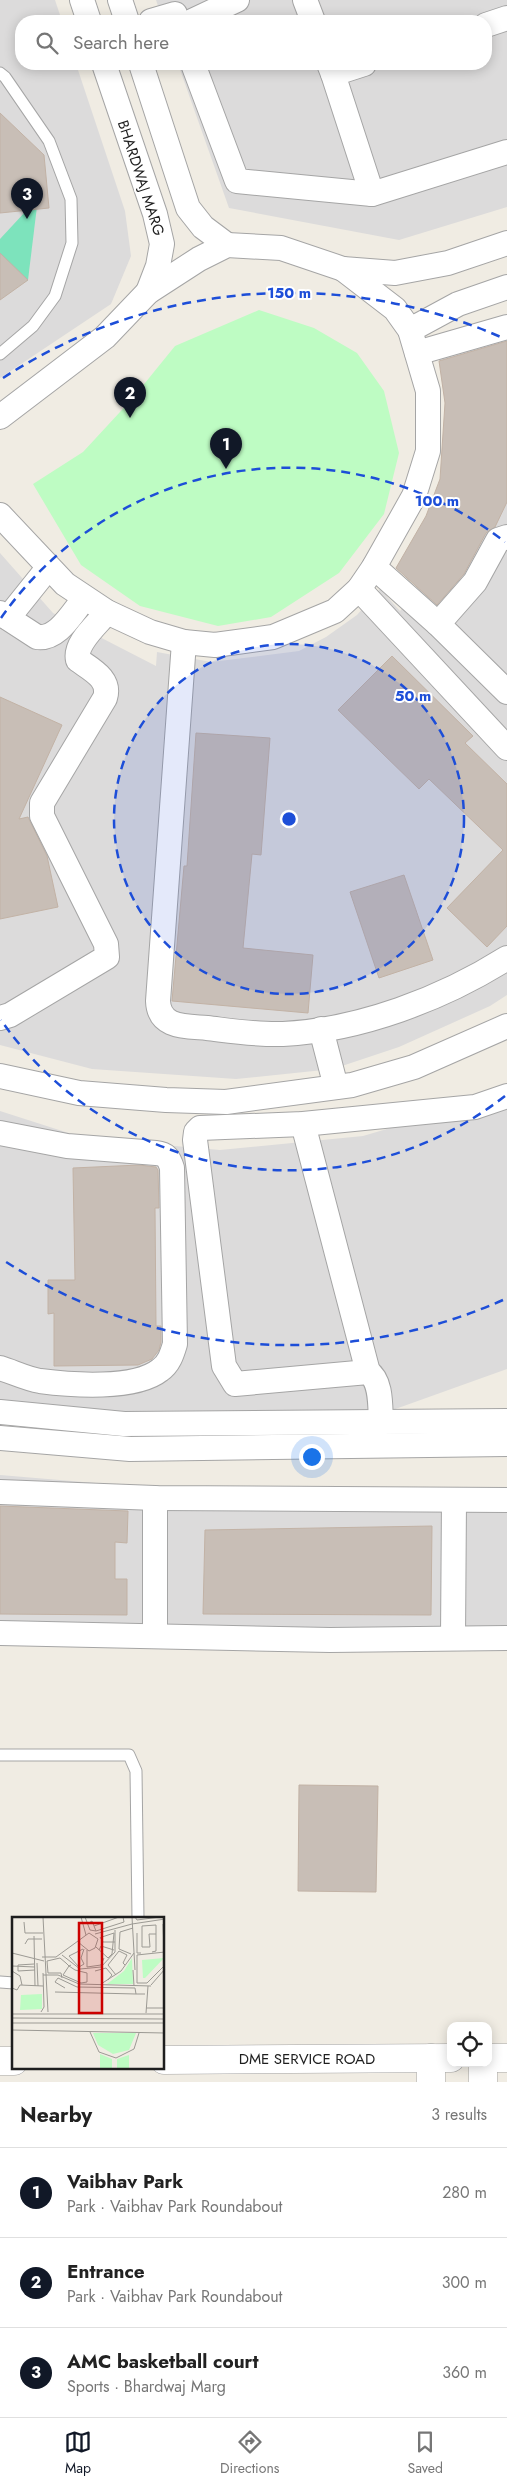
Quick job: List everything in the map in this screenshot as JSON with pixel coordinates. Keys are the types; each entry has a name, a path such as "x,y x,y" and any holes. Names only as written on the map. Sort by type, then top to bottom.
{"street":[{"path":"82,0 87,15"},
{"path":"120,0 125,15"},
{"path":"179,14 237,0"},
{"path":"305,0 311,15"},
{"path":"492,22 507,18"},
{"name":"BHARDWAJ MARG","path":"106,70 155,214 162,244 158,266 148,292"},
{"path":"143,70 188,208 203,227 227,245"},
{"path":"195,70 237,181 372,194 507,152"},
{"path":"331,70 372,194"},
{"path":"0,417 105,338 148,292 199,259 227,245 281,248 343,269 395,272 448,263 507,243"},
{"path":"0,515 48,568 84,599 150,632 184,642 215,646 273,636 335,611 359,589 374,566 414,496 428,451 428,391 410,330 395,310 343,269"},
{"path":"410,330 458,304 507,287"},
{"path":"417,353 507,326"},
{"path":"438,624 475,582 498,540 507,537"},
{"path":"374,566 438,624 507,692"},
{"path":"48,568 4,615 37,637 44,638 55,633 84,599"},
{"path":"359,589 507,748"},
{"path":"0,1018 35,1000 106,957 106,944 42,816 41,809 45,798 108,690 105,682 78,660 77,655 80,645 107,612"},
{"path":"184,642 159,1010 162,1018 178,1025 258,1034 282,1034 321,1029 388,1013 431,998 507,958"},
{"path":"0,1076 79,1093 166,1100 226,1102 336,1087 414,1067 507,1026"},
{"path":"321,1029 336,1087"},
{"path":"381,1423 377,1386 373,1375 368,1372 234,1384 224,1366 195,1140 196,1132 200,1128 304,1124 475,1107 507,1096"},
{"path":"304,1124 368,1372"},
{"path":"0,1133 67,1146 156,1152 164,1154 170,1160 172,1168 175,1344 171,1358 160,1370 142,1380 117,1384 39,1380 0,1368"},
{"path":"0,1412 124,1424 381,1423 506,1418 504,1444 130,1449 0,1438"},
{"path":"0,1492 155,1498 507,1500"},
{"path":"155,1498 155,1635"},
{"path":"453,1638 454,1500"},
{"path":"0,1633 330,1640 507,1638"},
{"path":"492,2058 507,2058"},
{"name":"DME SERVICE ROAD","path":"165,2060 438,2066"},
{"path":"483,2082 484,2067"}],"lane":[{"path":"0,73 5,76 48,141 71,199 72,243 55,296 33,326 0,354"},
{"path":"0,1755 129,1755 136,1771 138,1917"}],"shaded area":[{"path":"0,0 55,0 60,15 15,15 15,70 78,70 125,211 131,256 111,304 0,378"},
{"path":"156,0 507,0 507,207 399,240 229,208 180,70 492,70 492,15 161,15"},
{"path":"507,322 507,995 490,1006 399,1047 333,1069 236,1079 92,1069 0,1045 0,553 53,613 156,666 157,652 211,662 299,651 326,637 357,615 380,589 400,611 427,580 459,443 437,348"},
{"path":"507,1086 507,1369 387,1412 150,1415 0,1403 0,1111 84,1138 220,1150 363,1136 472,1104"},
{"path":"0,1475 131,1486 507,1490 507,1650 0,1645"}],"green space":[{"path":"38,198 28,280 0,297 0,239"},
{"path":"259,310 314,328 357,353 384,391 399,453 384,514 339,573 271,617 218,626 140,606 81,565 33,484 83,452 132,399 175,346"}],"building":[{"path":"0,113 44,155 49,208 0,213"},
{"path":"0,253 28,280 0,300"},
{"path":"507,341 507,502 495,527 486,533 464,574 437,605 396,568 426,516 440,479 445,403 439,361"},
{"path":"392,656 473,736 465,743 507,784 507,926 487,947 447,908 503,850 429,779 419,789 338,710"},
{"path":"0,697 62,725 19,819 28,817 47,856 58,907 0,919"},
{"path":"196,733 270,738 261,855 252,854 243,948 313,955 308,1013 172,1001 184,866 187,866"},
{"path":"404,875 433,960 379,978 350,892"},
{"path":"139,1165 156,1167 158,1170 159,1208 155,1208 156,1326 161,1326 159,1350 152,1359 138,1365 54,1366 54,1313 48,1314 48,1280 75,1280 73,1168"},
{"path":"0,1506 128,1511 127,1543 115,1542 115,1579 127,1579 127,1615 0,1614"},
{"path":"432,1526 431,1615 203,1614 205,1530"},
{"path":"299,1785 378,1786 376,1892 298,1891"}],"place":[{"name":"AMC basketball court","path":"27,219"},
{"name":"Entrance","path":"130,418"},
{"name":"Vaibhav Park","path":"226,469"}]}
